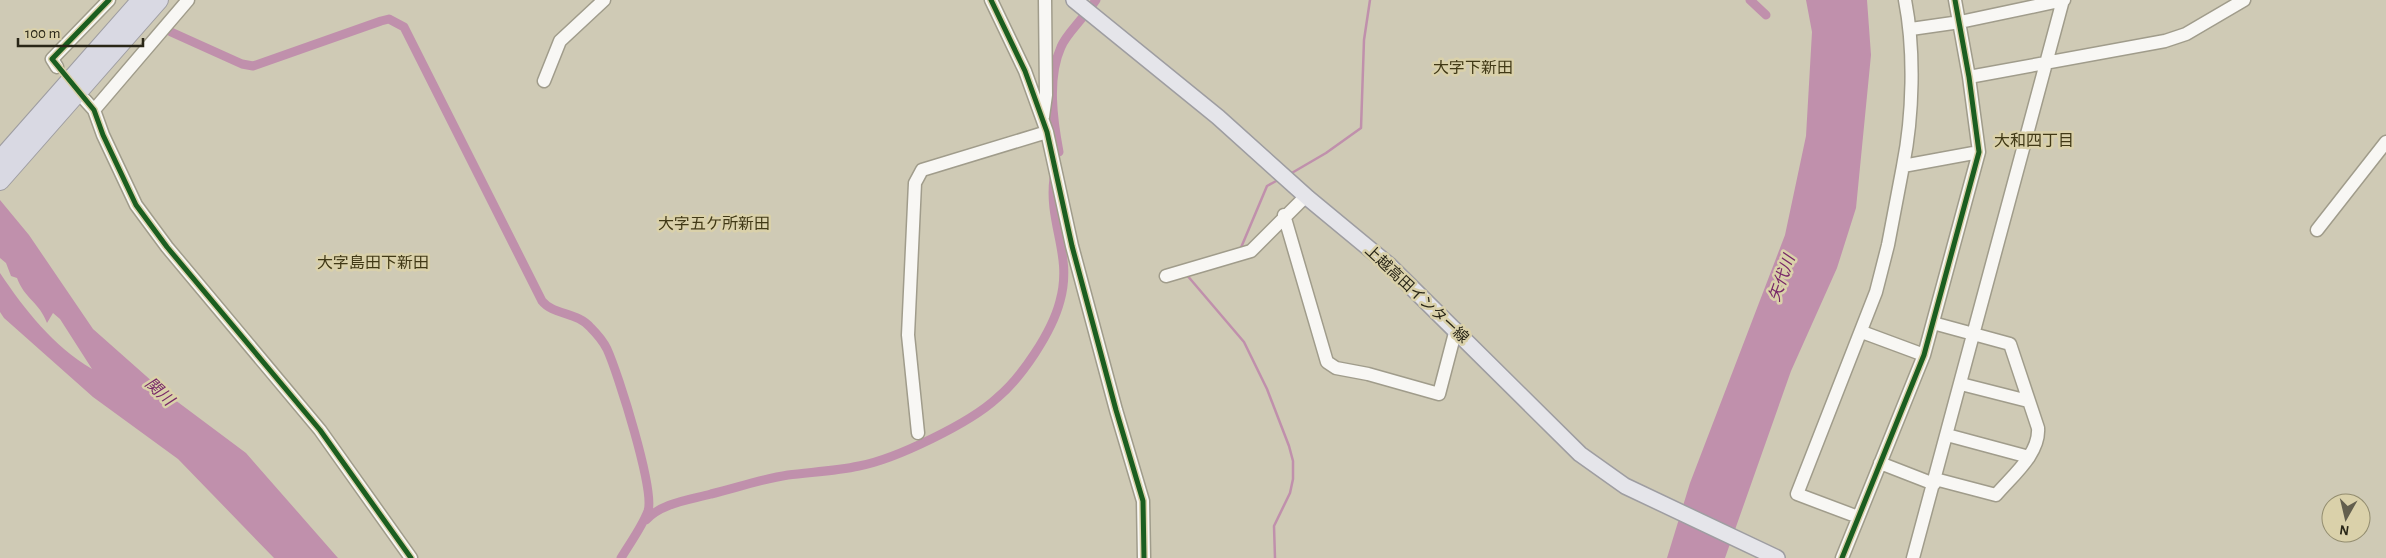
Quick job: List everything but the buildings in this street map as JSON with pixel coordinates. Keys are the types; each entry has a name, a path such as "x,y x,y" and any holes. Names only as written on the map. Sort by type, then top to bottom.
{"highway":[{"path":"0,182 51,112 141,0"},
{"path":"0,160 51,112 159,0"}],"main road":[{"name":"上越高田インター線","path":"1074,0 1218,117 1306,196 1389,265 1456,329 1580,454 1625,486 1663,506 1777,558"}],"street":[{"path":"57,67 52,59 109,0"},
{"path":"188,0 89,105 136,205 166,247 320,430 411,558"},
{"path":"544,81 560,41 604,0"},
{"path":"992,0 1025,72 1047,132 1072,246 1116,410 1143,501 1144,558"},
{"path":"1043,119 1046,95 1045,0"},
{"path":"1858,516 1797,494 1862,332 1884,266 1903,166 1910,94 1911,29 1905,0"},
{"path":"1842,558 1924,355 1978,152 1969,77 1955,0"},
{"path":"1911,29 1960,22 2063,0 1913,558"},
{"path":"1969,77 2165,41 2186,34 2244,0"},
{"path":"918,433 908,335 915,183 922,170 1047,132"},
{"path":"2317,230 2386,142"},
{"path":"1903,166 1978,152"},
{"path":"1166,276 1250,251 1284,215 1306,196"},
{"path":"1284,215 1327,362 1336,368 1368,374 1439,394 1456,329"},
{"path":"1880,463 1934,482 1996,495 2029,457 2038,437 2010,344 1933,323"},
{"path":"1862,332 1924,355"},
{"path":"1961,384 2028,401"},
{"path":"1947,435 2029,457"}],"water":[{"name":"矢代川","path":"1806,0 1867,0 1871,55 1856,208 1837,268 1791,371 1725,558 1667,558 1690,483 1785,235 1806,136 1812,32"},
{"name":"関川","path":"0,200 29,235 93,329 163,391 246,453 338,558 274,558 178,459 93,397 4,318 0,312 0,273 30,314 52,338 65,350 92,369 60,319 53,313 47,323 17,278 11,276 6,263 0,258"}],"waterway":[{"path":"1091,7 1096,0"},
{"path":"1290,174 1326,153 1361,128 1364,40 1370,0"},
{"path":"1750,0 1766,15"},
{"path":"1059,152 1052,99 1054,72 1063,43 1082,18"},
{"path":"171,32 242,64 253,66 381,21 389,19 404,27 542,301 552,309 573,316 586,323 598,335 607,349 634,431 649,499 648,511 621,558"},
{"path":"646,520 652,514 676,503 759,481 788,475 850,468 892,456 951,429 985,408 997,398 1007,389 1035,353 1050,326 1060,301 1064,269 1054,210 1054,178"},
{"path":"1240,250 1267,186 1278,180"},
{"path":"1186,274 1244,342 1267,389 1289,446 1293,461 1293,479 1290,493 1274,526 1275,558"}],"cycle path":[{"path":"109,0 52,59 94,110 103,135 136,205 167,247 320,430 411,558"},
{"path":"991,0 1025,71 1047,132 1072,246 1116,410 1143,501 1144,558"},
{"path":"1842,558 1924,355 1979,152 1969,77 1955,0"}],"district":[{"name":"大字下新田","path":"1473,67"},
{"name":"大和四丁目","path":"2034,140"},
{"name":"大字五ケ所新田","path":"714,223"},
{"name":"大字島田下新田","path":"373,262"}]}
